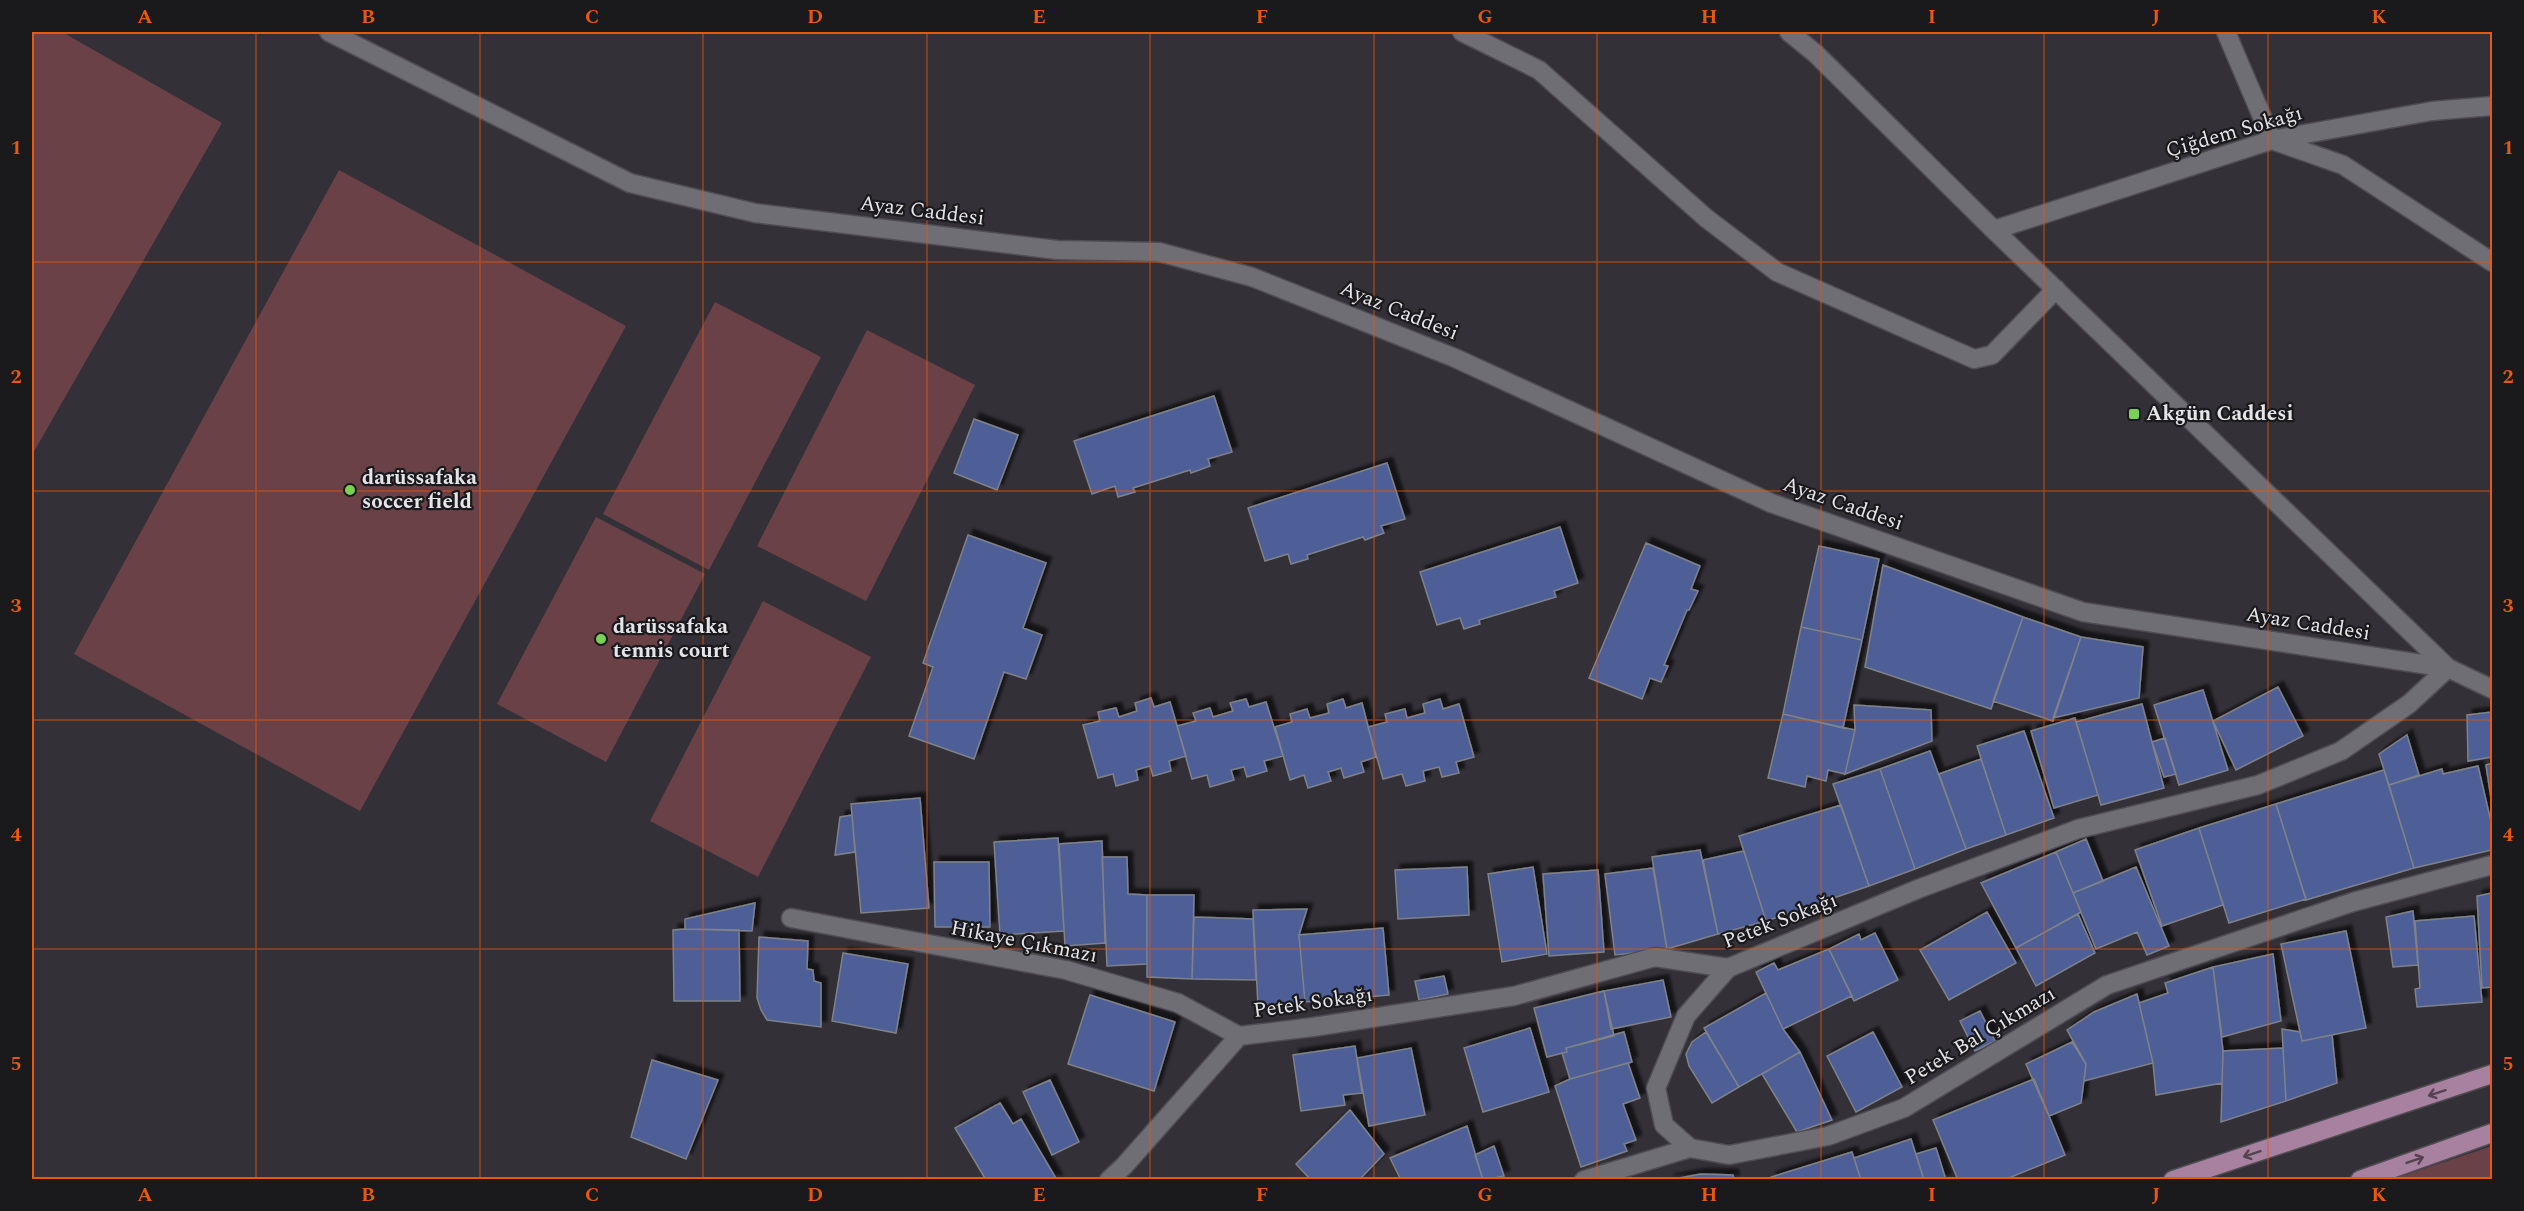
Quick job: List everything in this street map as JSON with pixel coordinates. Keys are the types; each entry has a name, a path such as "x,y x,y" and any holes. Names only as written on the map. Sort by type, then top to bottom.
{"main road":[{"path":"2173,1179 2493,1074"},
{"path":"2360,1179 2493,1133"}],"street":[{"name":"Ayaz Caddesi","path":"329,32 630,183 755,213 1057,250 1159,252 1252,277 1455,358 1772,503 2083,612 2448,668"},
{"path":"1462,32 1539,70 1706,218 1777,272 1845,304 1974,359 1992,354 2056,289"},
{"path":"1789,32 1816,54 1994,230 2448,668 2493,689"},
{"path":"2224,33 2272,140 2343,165 2493,262"},
{"name":"Çiğdem Sokağı","path":"1994,230 2272,140 2432,111 2493,106"},
{"name":"Petek Sokağı","path":"1109,1179 1124,1166 1239,1036 1514,996 1655,957 1728,968 1918,889 2078,829 2258,784 2342,751 2409,704 2448,668"},
{"name":"Petek Bal Çıkmazı","path":"1690,1148 1729,1155 1828,1136 1904,1108 2107,985 2353,902 2493,866"},
{"name":"Hikaye Çıkmazı","path":"791,918 1066,970 1178,1003 1239,1036"},
{"path":"1690,1148 1664,1125 1656,1088 1686,1016 1728,968"},
{"path":"1584,1179 1690,1148"}],"shaded area":[{"path":"32,32 62,32 222,123 32,455"},
{"name":"darüssafaka soccer field","path":"339,170 626,326 360,811 74,654"},
{"path":"715,302 821,357 709,570 603,514"},
{"path":"867,330 975,385 866,601 757,546"},
{"name":"darüssafaka tennis court","path":"596,517 705,574 606,762 497,704"},
{"path":"763,601 871,657 758,877 650,821"},
{"path":"2492,1146 2492,1179 2393,1179"}],"building":[{"path":"1214,396 1232,452 1208,459 1210,466 1133,488 1135,492 1118,497 1115,486 1092,494 1074,441"},
{"path":"974,419 1018,435 997,490 954,473"},
{"path":"1387,463 1405,519 1381,526 1384,533 1365,540 1363,537 1307,555 1308,559 1291,564 1288,554 1265,561 1248,508"},
{"path":"1560,527 1578,583 1554,591 1556,597 1479,620 1480,624 1464,629 1460,618 1437,625 1420,572"},
{"path":"968,535 1046,563 1023,628 1042,635 1026,679 1004,672 974,759 909,736 933,667 923,663"},
{"path":"1646,543 1700,566 1691,589 1698,591 1687,610 1664,665 1668,666 1661,682 1650,678 1642,699 1589,678"},
{"path":"1819,546 1879,559 1862,640 1801,627"},
{"path":"1883,565 2023,617 1991,709 1865,667"},
{"path":"2023,617 2081,637 2053,721 1993,701"},
{"path":"1801,627 1862,640 1843,728 1783,714"},
{"path":"2081,637 2143,647 2139,698 2053,718"},
{"path":"2278,687 2303,736 2236,770 2213,721"},
{"path":"2203,690 2228,770 2179,785 2154,705"},
{"path":"1151,698 1154,707 1170,702 1186,756 1169,761 1171,771 1153,776 1150,766 1136,770 1138,780 1116,786 1113,774 1098,778 1083,725 1100,721 1098,712 1116,708 1119,717 1137,711 1135,703"},
{"path":"1246,699 1249,707 1266,702 1283,756 1264,761 1267,771 1247,777 1244,767 1231,770 1234,780 1210,787 1207,775 1192,779 1177,726 1196,721 1193,713 1210,708 1213,717 1233,711 1230,703"},
{"path":"1343,699 1346,708 1362,703 1376,757 1361,762 1364,772 1344,778 1341,768 1328,772 1331,781 1308,788 1304,775 1290,780 1275,727 1292,722 1290,714 1307,709 1310,718 1329,713 1327,704"},
{"path":"1440,699 1443,709 1459,704 1474,757 1456,762 1459,773 1442,777 1439,767 1423,771 1425,781 1406,786 1402,774 1383,779 1368,727 1387,722 1385,714 1405,709 1407,718 1425,713 1423,704"},
{"path":"2142,704 2164,788 2101,805 2076,722"},
{"path":"1854,705 1931,710 1932,741 1845,774 1855,730"},
{"path":"2492,712 2492,757 2468,761 2467,715"},
{"path":"1783,714 1855,730 1845,774 1828,770 1826,781 1807,776 1805,787 1768,778"},
{"path":"2075,718 2098,795 2054,808 2031,731"},
{"path":"2024,731 2054,818 2006,835 1977,746"},
{"path":"2407,735 2419,775 2389,785 2379,754"},
{"path":"2165,738 2176,774 2164,777 2152,742"},
{"path":"1930,751 1966,849 1915,869 1880,769"},
{"path":"1981,759 2006,835 1966,849 1939,774"},
{"path":"2492,763 2492,805 2486,765"},
{"path":"2478,766 2492,826 2492,850 2414,868 2389,785 2442,769 2443,774"},
{"path":"1880,769 1915,869 1869,886 1833,784"},
{"path":"2384,770 2414,868 2306,900 2276,804"},
{"path":"920,798 929,908 861,913 851,804"},
{"path":"2276,804 2306,899 2229,923 2199,828"},
{"path":"1841,805 1869,886 1766,921 1739,836"},
{"path":"852,815 855,852 835,855 840,817"},
{"path":"2199,828 2223,905 2162,926 2135,850"},
{"path":"1058,838 1064,931 1000,935 994,842"},
{"path":"2086,839 2103,881 2073,893 2056,852"},
{"path":"1102,841 1105,943 1065,946 1059,844"},
{"path":"1700,850 1718,934 1667,949 1652,857"},
{"path":"1744,851 1766,921 1718,934 1703,860"},
{"path":"2056,852 2081,912 2016,948 1981,883"},
{"path":"1102,857 1127,857 1128,894 1147,895 1147,964 1107,966"},
{"path":"934,862 989,862 990,927 935,927"},
{"path":"1467,867 1469,915 1398,919 1395,870"},
{"path":"1533,867 1547,954 1502,962 1488,874"},
{"path":"2136,867 2169,946 2147,955 2137,932 2096,949 2073,893"},
{"path":"1653,868 1667,949 1615,955 1605,874"},
{"path":"1598,870 1604,952 1549,956 1543,874"},
{"path":"2492,893 2492,987 2482,988 2477,896"},
{"path":"1147,895 1194,895 1192,979 1147,977"},
{"path":"755,903 752,931 685,929 685,919"},
{"path":"1307,909 1299,935 1305,1002 1258,1006 1253,910"},
{"path":"2413,911 2418,965 2393,967 2386,917"},
{"path":"1987,912 2016,963 1949,1000 1920,950"},
{"path":"2078,914 2095,953 2036,986 2016,948"},
{"path":"2474,916 2482,1002 2417,1007 2415,989 2420,988 2415,921"},
{"path":"1194,917 1253,919 1256,980 1192,979"},
{"path":"1383,928 1389,995 1305,1002 1299,935"},
{"path":"673,930 739,930 740,1001 674,1001"},
{"path":"2346,931 2366,1028 2302,1041 2281,944"},
{"path":"1875,933 1898,980 1854,1001 1829,949 1859,934 1861,940"},
{"path":"759,937 808,941 807,969 813,970 814,981 821,983 821,1027 767,1020 757,998"},
{"path":"1829,949 1852,996 1783,1029 1756,972 1774,963 1778,970"},
{"path":"843,953 908,964 896,1033 832,1021"},
{"path":"2273,954 2281,1021 2222,1037 2213,967"},
{"path":"2213,967 2223,1051 2222,1083 2156,1095 2153,1063 2139,1003 2168,993 2165,983"},
{"path":"1444,976 1448,994 1419,1000 1415,981"},
{"path":"1663,980 1671,1017 1611,1029 1604,991"},
{"path":"1604,991 1614,1036 1566,1048 1567,1052 1547,1057 1534,1008"},
{"path":"1766,993 1783,1029 1800,1052 1739,1087 1704,1028"},
{"path":"2137,994 2153,1063 2084,1081 2086,1064 2067,1030 2094,1012"},
{"path":"1090,995 1175,1022 1154,1091 1068,1064"},
{"path":"1980,1011 1995,1041 1975,1051 1960,1021"},
{"path":"1530,1028 1549,1092 1483,1112 1464,1048"},
{"path":"2282,1029 2300,1032 2302,1041 2332,1035 2337,1083 2286,1101"},
{"path":"1624,1032 1632,1062 1570,1079 1562,1053 1567,1052 1566,1048"},
{"path":"1706,1032 1739,1087 1712,1103 1689,1066 1686,1054 1692,1042"},
{"path":"1873,1032 1902,1087 1856,1112 1827,1056"},
{"path":"2072,1042 2086,1064 2081,1103 2049,1116 2026,1064"},
{"path":"1355,1046 1362,1093 1343,1095 1345,1105 1301,1111 1293,1055"},
{"path":"1411,1048 1425,1115 1369,1126 1357,1058"},
{"path":"2283,1048 2286,1101 2221,1122 2223,1051"},
{"path":"1800,1052 1832,1120 1797,1132 1762,1074"},
{"path":"652,1060 718,1080 686,1159 631,1137"},
{"path":"1628,1063 1640,1098 1623,1104 1636,1140 1624,1144 1627,1151 1581,1167 1555,1086 1570,1079"},
{"path":"2034,1079 2065,1155 2004,1180 1958,1180 1933,1120"},
{"path":"1050,1080 1079,1142 1052,1155 1023,1092"},
{"path":"1000,1103 1013,1124 1021,1119 1057,1180 986,1180 955,1128"},
{"path":"1350,1110 1384,1154 1359,1180 1311,1180 1296,1164"},
{"path":"1467,1126 1483,1180 1401,1180 1390,1158"},
{"path":"1911,1139 1924,1180 1861,1180 1854,1158"},
{"path":"1494,1146 1504,1176 1483,1180 1475,1155"},
{"path":"1936,1148 1946,1180 1924,1180 1916,1154"},
{"path":"1852,1152 1861,1180 1771,1180 1771,1177"},
{"path":"1701,1174 1733,1175 1734,1180 1668,1180"}],"place":[{"name":"Akgün Caddesi","path":"2134,414"},
{"name":"darüssafaka soccer field","path":"350,490"},
{"name":"darüssafaka tennis court","path":"601,639"}]}
